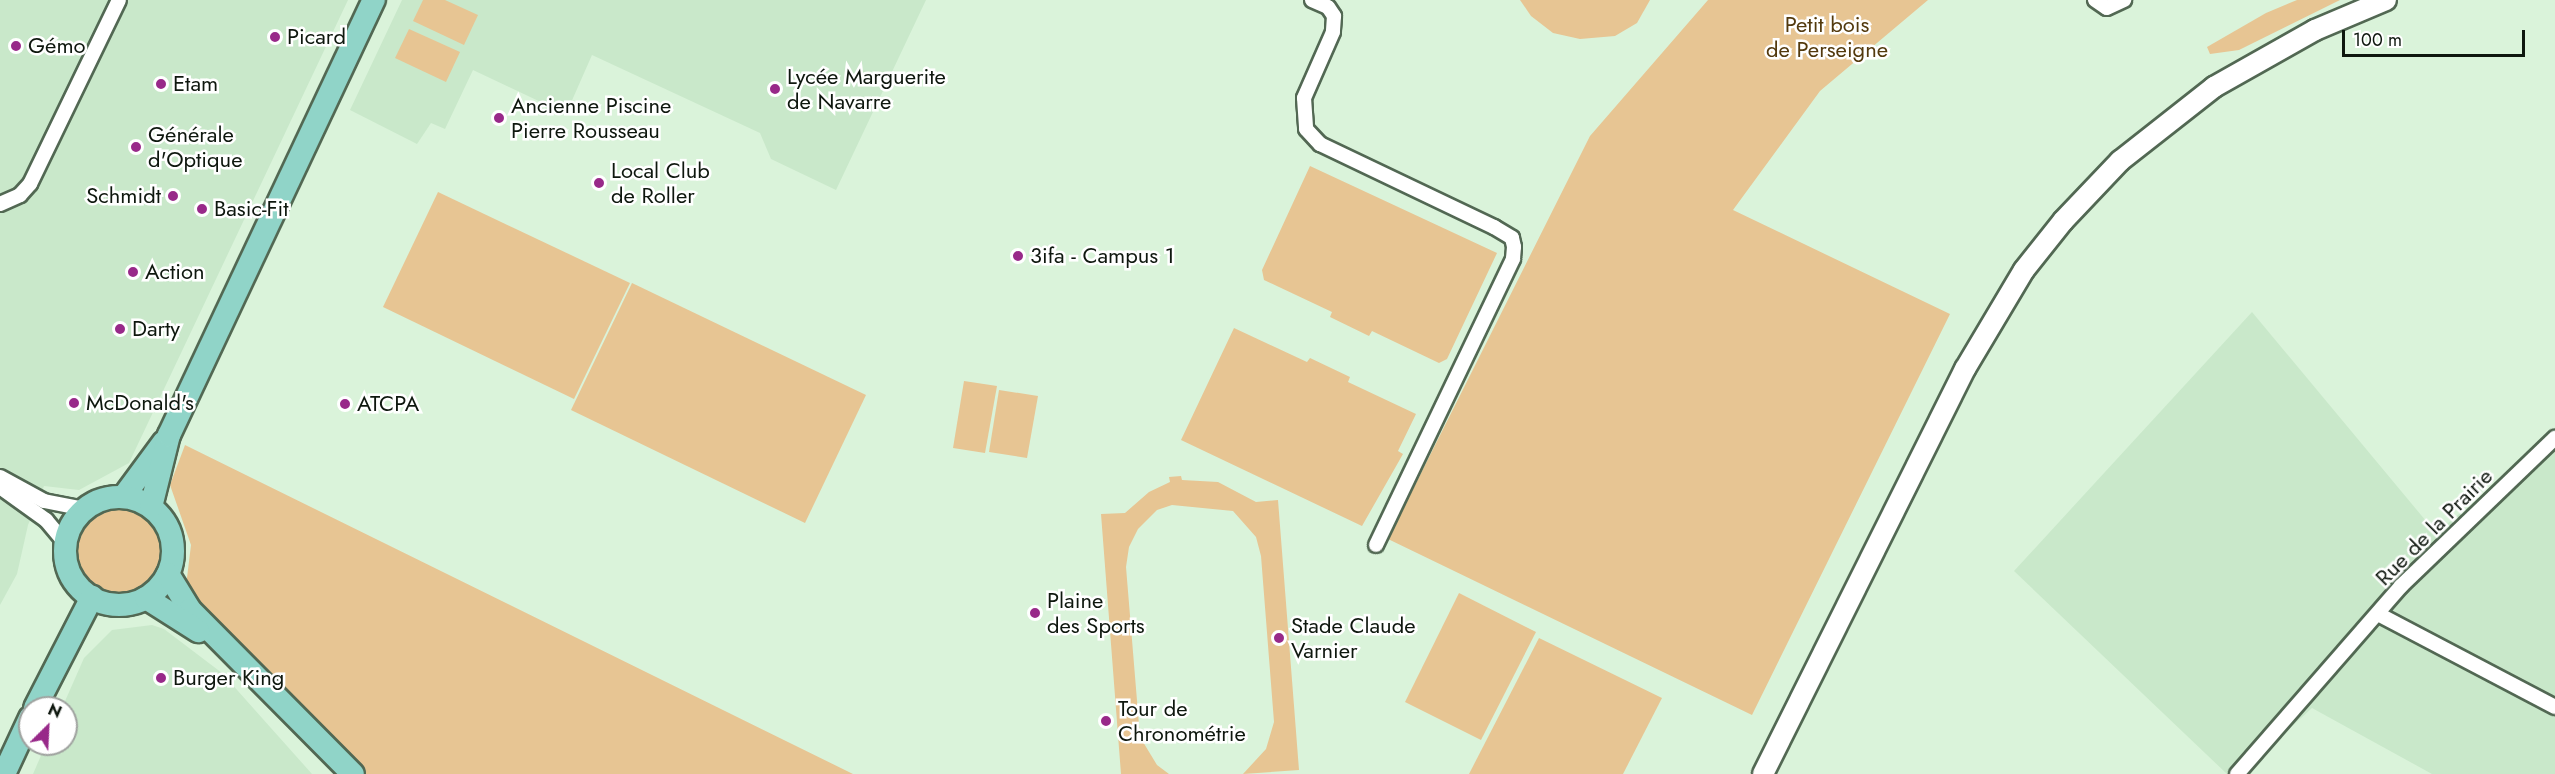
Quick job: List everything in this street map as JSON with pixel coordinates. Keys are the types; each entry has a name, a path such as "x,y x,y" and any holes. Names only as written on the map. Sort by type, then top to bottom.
{"main road":[{"path":"151,507 169,435 374,0"},
{"path":"1763,774 1965,369 2024,270 2063,221 2120,161 2214,87 2315,30 2385,0"},
{"path":"123,496 169,435"},
{"path":"123,496 151,507 164,520 172,537 173,556 168,574 146,598 119,605 92,597 70,574 65,543 69,530 84,509 96,501 123,496"},
{"path":"168,574 190,610 353,774"},
{"path":"41,696 92,597"},
{"path":"146,598 210,640 345,774"},
{"path":"4,774 18,744"}],"street":[{"path":"0,204 14,199 30,184 119,0"},
{"path":"1312,0 1328,7 1334,16 1333,32 1304,98 1306,129 1320,144 1494,227 1512,238 1514,247 1513,259 1376,544"},
{"path":"2097,3 2115,6 2124,0"},
{"name":"Rue de la Prairie","path":"2237,774 2401,586 2555,438"},
{"path":"0,477 44,501 84,509"},
{"path":"0,487 46,520 65,543"},
{"path":"2378,614 2555,707"}],"shaded area":[{"path":"0,0 348,0 129,463 79,490 44,486 28,525 17,574 0,605"},
{"name":"Lycée Marguerite de Navarre","path":"402,0 926,0 836,190 771,159 760,133 592,55 566,114 473,70 445,129 431,123 417,144 350,110"},
{"path":"2252,312 2436,533 2555,435 2555,774 2432,774 2312,708 2240,774 2227,774 2014,571"},
{"path":"152,625 164,629 222,673 312,774 33,774 41,756 78,756 78,696 67,696 84,658 112,630"}],"green space":[{"path":"423,0 445,0 478,15 464,45 413,21"},
{"path":"1520,0 1650,0 1637,23 1615,36 1580,39 1553,33 1531,16"},
{"name":"Petit bois de Perseigne","path":"1708,0 1928,0 1820,91 1733,210 1950,314 1752,715 1388,539 1590,136"},
{"path":"2297,0 2340,0 2239,50 2210,54 2207,47 2266,13"},
{"path":"409,29 460,52 446,82 395,58"},
{"path":"1310,166 1497,253 1447,359 1439,363 1372,331 1369,336 1330,317 1332,312 1264,280 1262,270"},
{"path":"438,192 630,283 574,399 383,307"},
{"path":"632,283 866,395 805,523 571,410"},
{"path":"1234,328 1307,362 1310,358 1350,377 1348,382 1416,414 1398,451 1403,454 1362,526 1181,440"},
{"path":"964,381 997,386 985,453 953,448"},
{"path":"999,390 1038,396 1027,458 989,452"},
{"path":"185,445 853,774 364,774 186,586 191,545 170,485"},
{"name":"Stade Claude Varnier","path":"1181,476 1182,480 1218,482 1256,502 1278,500 1299,770 1243,774 1266,749 1274,722 1261,556 1256,537 1233,511 1172,505 1157,510 1138,529 1129,547 1126,567 1140,737 1157,765 1169,774 1121,774 1101,514 1125,513 1149,492 1170,482 1169,477"},
{"path":"118,506 135,510 150,519 159,534 163,551 159,568 150,583 135,592 118,596 101,592 86,583 77,568 73,551 77,534 86,519 101,510"},
{"path":"1459,593 1536,632 1481,740 1405,702"},
{"path":"1539,638 1662,698 1623,774 1469,774"}],"place":[{"name":"Picard","path":"275,37"},
{"name":"Gémo","path":"16,46"},
{"name":"Etam","path":"161,84"},
{"name":"Lycée Marguerite de Navarre","path":"775,89"},
{"name":"Ancienne Piscine Pierre Rousseau","path":"499,118"},
{"name":"Générale d'Optique","path":"136,147"},
{"name":"Local Club de Roller","path":"599,183"},
{"name":"Schmidt","path":"173,196"},
{"name":"Basic-Fit","path":"202,209"},
{"name":"3ifa - Campus 1","path":"1018,256"},
{"name":"Action","path":"133,272"},
{"name":"Darty","path":"120,329"},
{"name":"McDonald's","path":"74,403"},
{"name":"ATCPA","path":"345,404"},
{"name":"Plaine des Sports","path":"1035,613"},
{"name":"Stade Claude Varnier","path":"1279,638"},
{"name":"Burger King","path":"161,678"},
{"name":"Tour de Chronométrie","path":"1106,721"}]}
